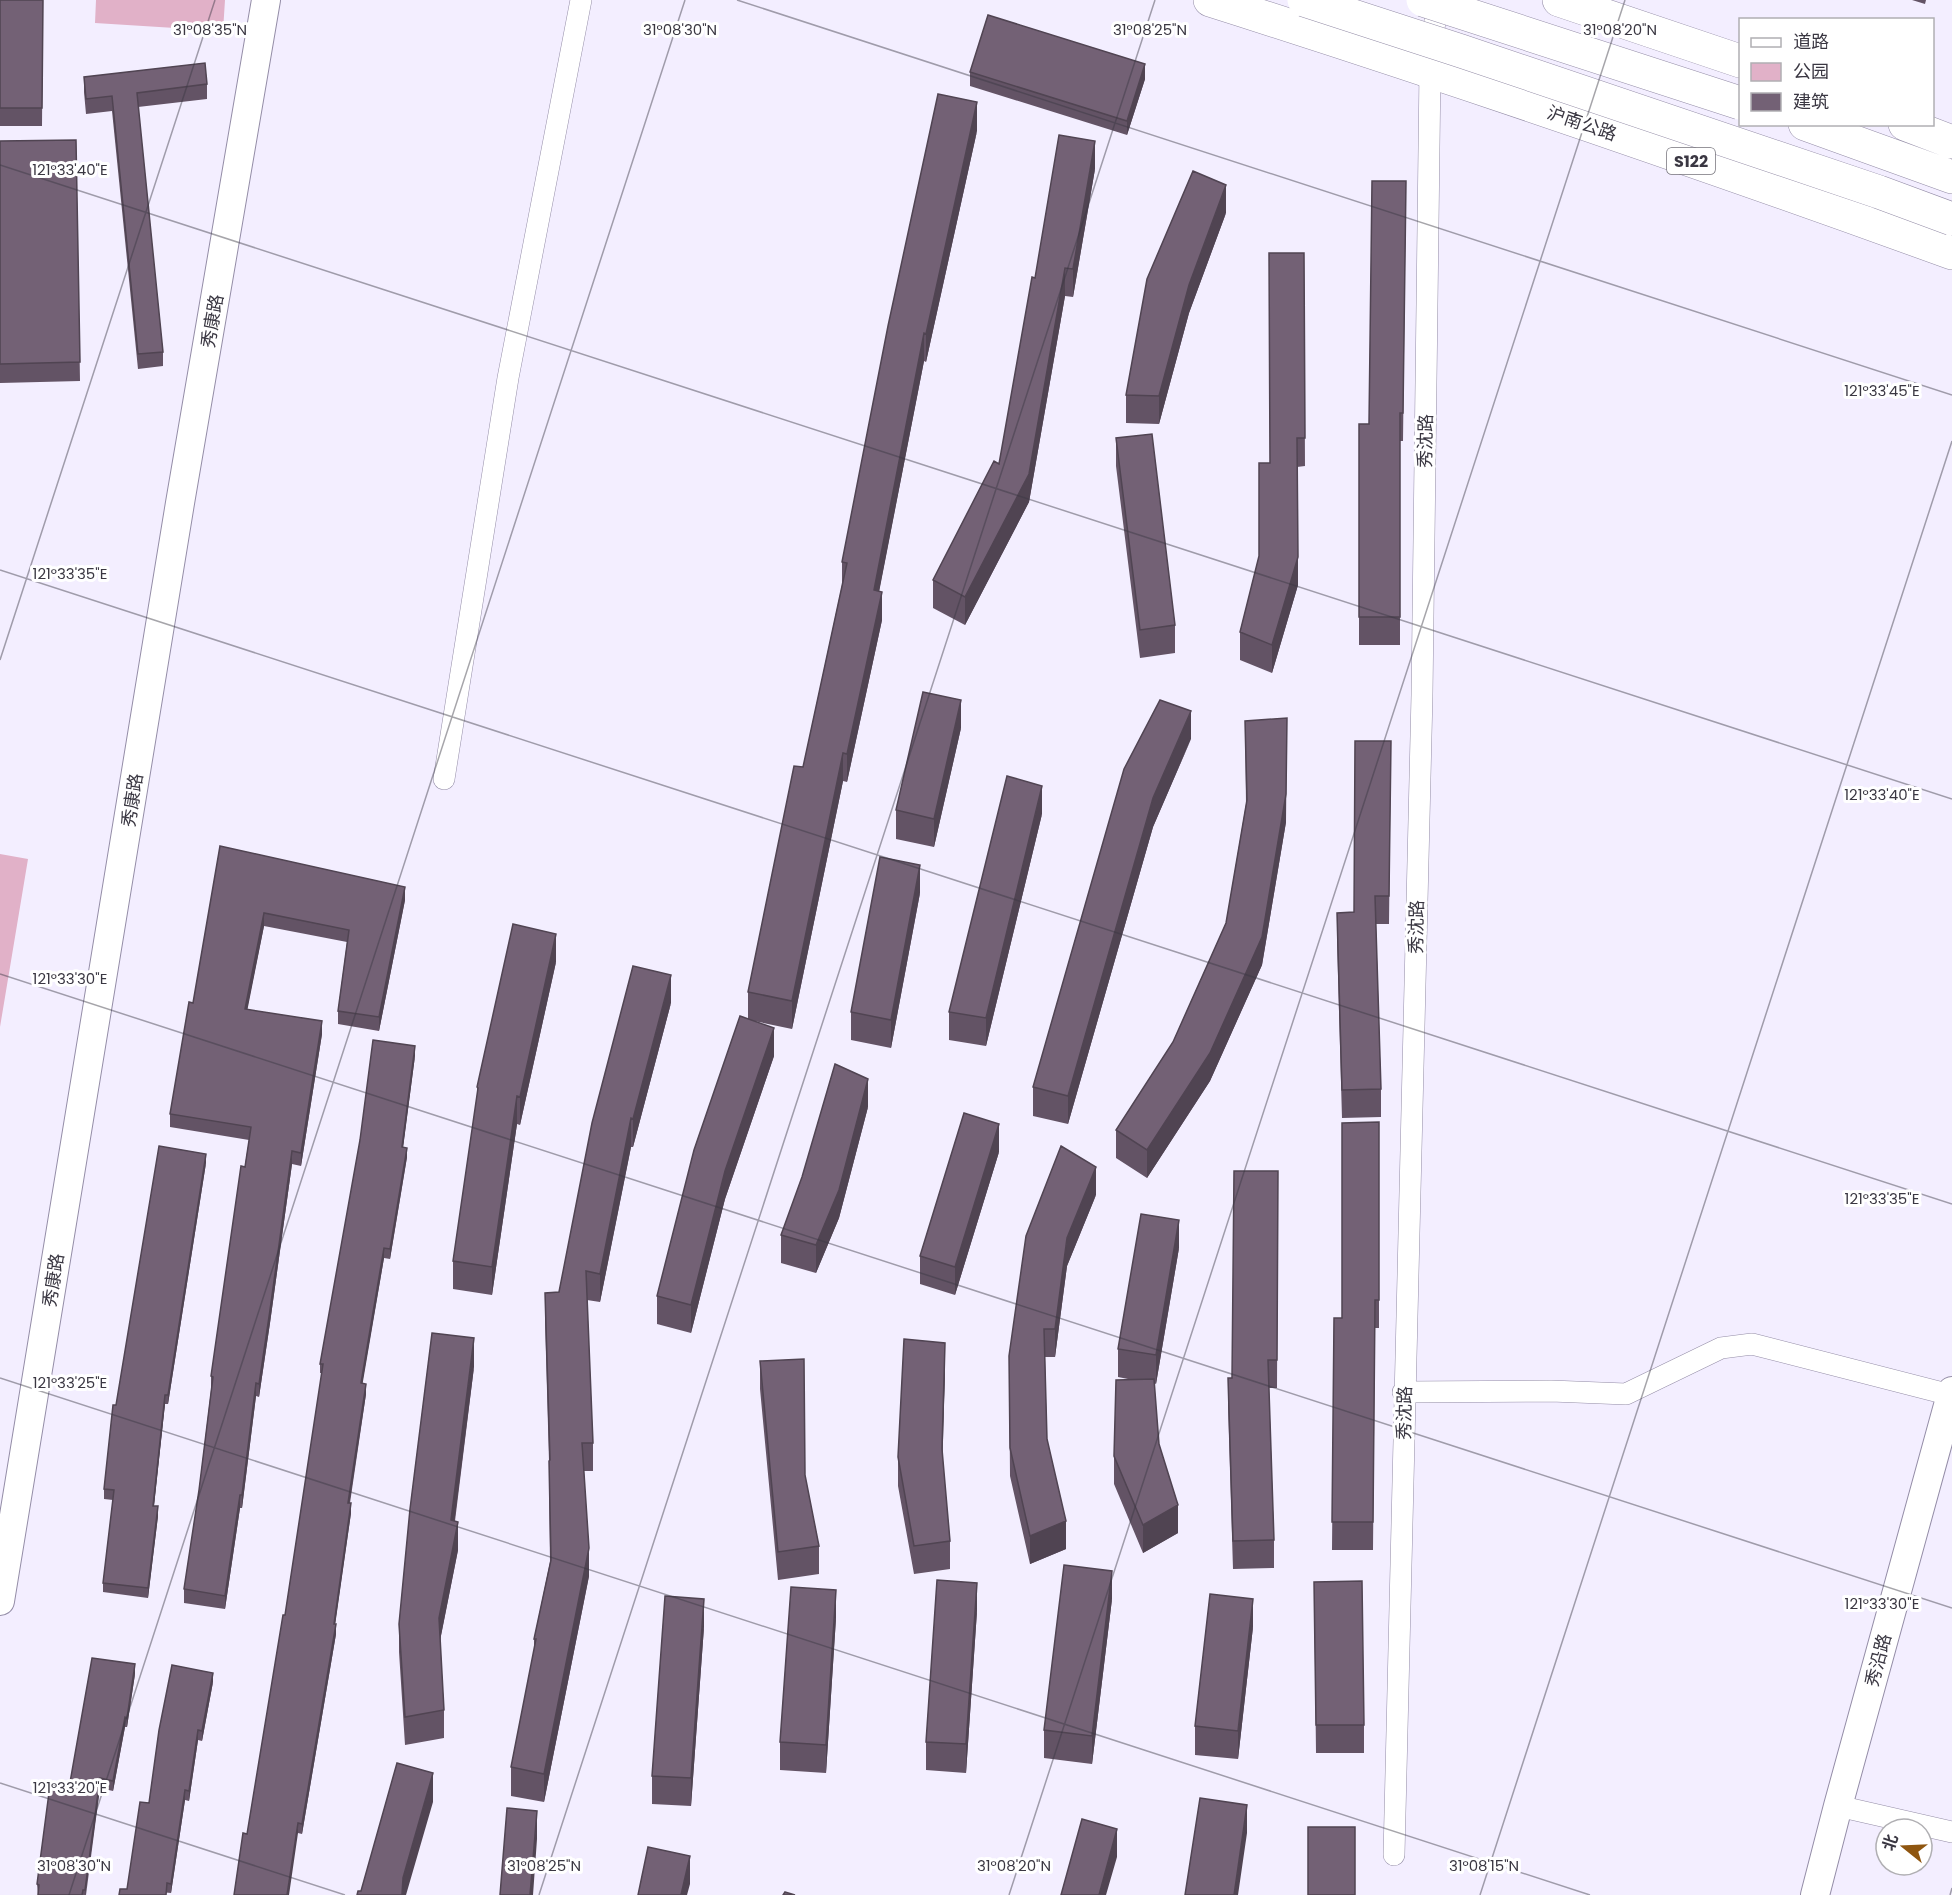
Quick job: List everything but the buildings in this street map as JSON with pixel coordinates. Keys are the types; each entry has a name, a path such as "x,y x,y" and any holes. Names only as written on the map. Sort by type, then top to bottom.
{"main road":[{"name":"沪南公路","path":"1210,0 1430,70 1798,197 1952,254"},
{"path":"1304,0 1529,73 1952,219"},
{"path":"1422,0 1739,104"},
{"path":"1559,0 1739,61"},
{"path":"1810,126 1952,177"},
{"path":"1910,126 1952,142"}],"street":[{"name":"秀康路","path":"0,1601 178,515 266,0"},
{"path":"444,779 508,378 581,0"},
{"name":"秀沈路","path":"1394,1855 1422,695 1430,70 1437,0"},
{"path":"1404,1392 1551,1391 1626,1394 1720,1348 1752,1344 1951,1393"},
{"name":"秀沿路","path":"1815,1895 1951,1393"},
{"path":"1838,1806 1952,1832"}],"green space":[{"path":"96,0 225,0 223,31 95,23"},
{"path":"0,854 28,859 0,1027"}]}
